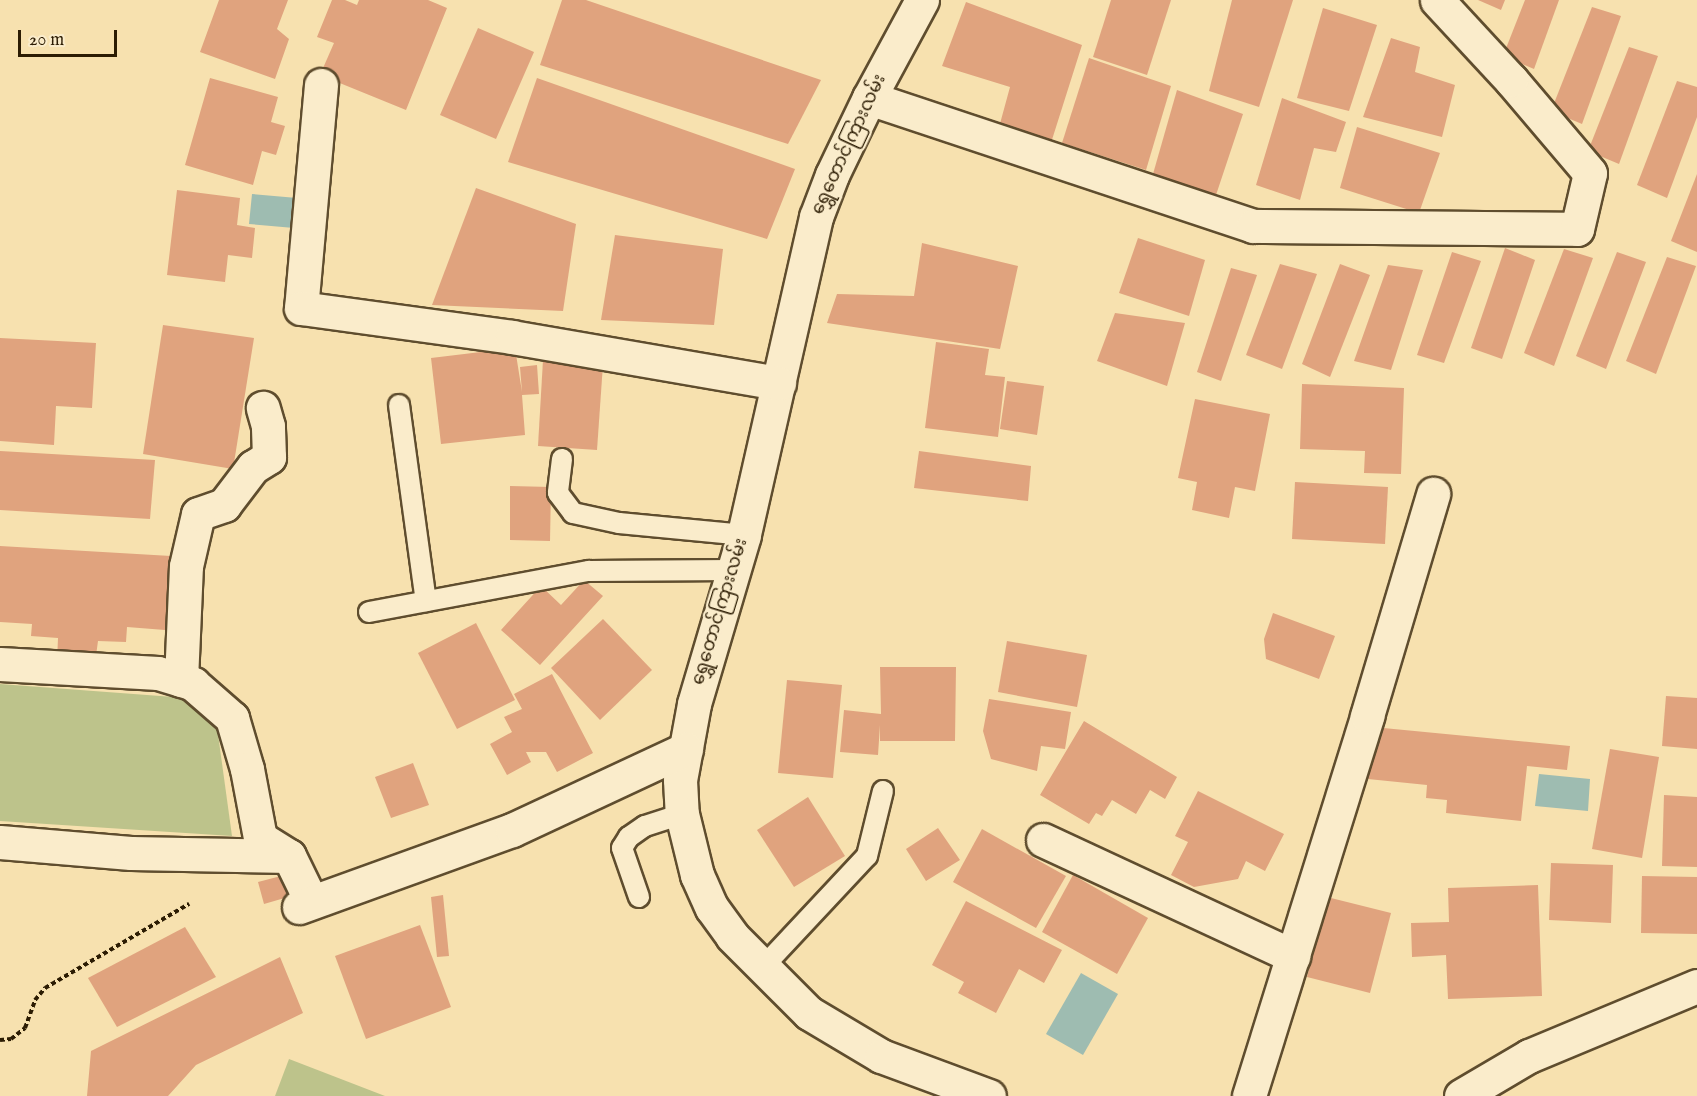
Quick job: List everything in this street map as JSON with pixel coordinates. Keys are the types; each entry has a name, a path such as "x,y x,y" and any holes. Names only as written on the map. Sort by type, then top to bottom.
{"street":[{"name":"ရွှေတောင်ကြားလမ်း","path":"922,0 869,98 832,176 816,217 744,535 694,704 680,780 682,814 697,875 712,908 732,936 809,1013 881,1056 989,1096"},
{"path":"869,98 1253,225 1577,229 1590,173 1511,80 1437,0"},
{"path":"321,85 301,308 512,337 779,382"},
{"path":"181,680 186,566 198,514 224,505 253,467 269,457 268,426 263,408"},
{"path":"1249,1096 1433,494"},
{"path":"0,664 158,673 193,684 232,718 248,769 260,838 290,856 305,904 512,830 686,749"},
{"path":"1043,840 1293,956"},
{"path":"0,842 36,848 131,854 290,856"},
{"path":"1461,1096 1529,1056 1694,993"}],"lane":[{"path":"399,405 426,601"},
{"path":"562,459 558,493 573,513 629,524 744,535"},
{"path":"369,612 589,571 734,570"},
{"path":"763,968 867,856 884,790"},
{"path":"639,897 621,848 629,837 645,826 682,814"}],"path":[{"path":"0,1040 11,1039 25,1028 35,1000 45,988 189,904"}],"green space":[{"path":"0,684 187,698 217,727 232,836 0,821"},
{"path":"289,1059 385,1096 275,1096"}],"water":[{"path":"252,194 297,198 294,228 249,224"},
{"path":"1539,774 1590,779 1588,811 1535,806"},
{"path":"1081,973 1118,994 1083,1055 1046,1034"}],"building":[{"path":"219,0 288,0 277,29 289,39 275,79 200,52"},
{"path":"332,0 345,0 357,5 359,0 428,0 447,8 406,110 320,75 334,43 317,37"},
{"path":"562,0 586,0 821,80 788,144 540,65"},
{"path":"1111,0 1171,0 1147,75 1093,57"},
{"path":"1232,0 1293,0 1259,107 1209,91"},
{"path":"1478,0 1505,0 1501,10"},
{"path":"1525,0 1559,0 1534,69 1503,56"},
{"path":"966,2 1082,45 1050,146 998,131 1010,87 942,66"},
{"path":"1592,7 1621,16 1582,124 1551,111"},
{"path":"1323,8 1377,25 1349,111 1297,98"},
{"path":"478,28 534,52 496,139 440,115"},
{"path":"1391,38 1420,47 1415,72 1455,85 1442,137 1363,117"},
{"path":"1629,47 1658,56 1619,164 1588,151"},
{"path":"1089,58 1171,86 1146,170 1062,143"},
{"path":"210,78 278,97 271,122 285,126 276,155 262,151 253,185 185,165"},
{"path":"537,78 795,169 767,239 508,162"},
{"path":"1677,81 1697,87 1697,117 1667,198 1637,185"},
{"path":"1177,90 1243,114 1216,195 1153,174"},
{"path":"1282,98 1346,122 1336,152 1314,148 1300,200 1256,185"},
{"path":"1357,127 1440,153 1419,213 1340,188"},
{"path":"1697,174 1697,252 1671,241"},
{"path":"476,188 576,224 563,311 432,305"},
{"path":"177,190 240,198 237,225 255,228 252,258 228,255 225,282 167,275"},
{"path":"615,235 723,249 714,325 601,320"},
{"path":"1138,238 1205,260 1189,316 1119,293"},
{"path":"922,243 1018,266 1000,349 827,323 837,294 914,296"},
{"path":"1505,248 1535,260 1502,359 1471,348"},
{"path":"1564,249 1593,258 1554,366 1524,353"},
{"path":"1452,252 1481,261 1444,363 1417,355"},
{"path":"1617,252 1646,262 1606,369 1576,356"},
{"path":"1667,257 1696,266 1656,374 1626,361"},
{"path":"1280,264 1317,274 1282,369 1246,355"},
{"path":"1340,264 1370,275 1330,377 1302,364"},
{"path":"1388,265 1423,270 1391,370 1354,361"},
{"path":"1231,268 1257,275 1221,381 1197,372"},
{"path":"1115,313 1185,323 1167,386 1097,361"},
{"path":"163,325 254,338 233,469 143,454"},
{"path":"0,338 96,343 92,408 56,406 54,445 0,441"},
{"path":"936,342 989,349 985,375 1005,377 998,437 925,428"},
{"path":"515,348 522,392 520,367 537,365 539,394 522,395 525,435 441,444 431,358"},
{"path":"543,360 603,364 597,450 538,446"},
{"path":"1007,381 1044,386 1037,435 1000,429"},
{"path":"1302,384 1404,388 1401,474 1364,473 1365,451 1300,449"},
{"path":"1195,399 1270,414 1255,491 1235,487 1229,518 1192,510 1197,482 1178,478"},
{"path":"0,451 155,460 150,519 0,510"},
{"path":"919,451 1031,466 1028,501 914,488"},
{"path":"1295,482 1388,487 1385,544 1292,539"},
{"path":"510,486 551,487 550,541 510,540"},
{"path":"0,546 171,556 165,630 127,627 126,642 98,641 95,663 57,662 58,638 31,636 32,624 0,622"},
{"path":"584,580 603,596 540,665 501,630 541,586 561,605"},
{"path":"1273,613 1335,636 1319,679 1266,659 1264,639"},
{"path":"603,619 652,670 600,720 551,668"},
{"path":"476,623 515,700 457,729 418,653"},
{"path":"1007,641 1087,655 1077,707 998,692"},
{"path":"880,667 956,667 955,741 880,741 880,725 878,755 840,752 844,710 881,714"},
{"path":"552,674 593,753 557,772 546,752 526,752 531,762 507,775 490,744 512,732 504,717 522,709 514,694"},
{"path":"787,680 842,685 833,778 778,773"},
{"path":"1666,696 1697,698 1697,749 1662,746"},
{"path":"989,699 1071,712 1065,749 1041,746 1037,771 991,759 983,731"},
{"path":"1084,721 1177,777 1165,799 1150,790 1136,814 1112,800 1102,816 1096,813 1089,824 1040,795"},
{"path":"1373,727 1570,746 1567,770 1527,766 1521,821 1446,813 1447,800 1426,798 1427,785 1368,779"},
{"path":"1610,749 1659,757 1642,858 1592,849"},
{"path":"413,763 429,805 391,818 375,777"},
{"path":"1198,791 1284,834 1265,871 1246,861 1238,879 1194,887 1171,875 1188,842 1175,836"},
{"path":"1664,795 1697,797 1697,867 1662,866"},
{"path":"808,797 845,856 794,887 757,830"},
{"path":"938,828 960,860 926,881 906,849"},
{"path":"982,829 1066,876 1036,928 953,882"},
{"path":"1551,863 1613,865 1611,923 1549,920"},
{"path":"1073,875 1148,918 1117,974 1042,932"},
{"path":"281,876 288,897 264,904 258,882"},
{"path":"1642,876 1697,877 1697,934 1641,933"},
{"path":"1538,885 1542,996 1448,999 1446,955 1412,957 1411,923 1449,922 1448,888"},
{"path":"443,895 449,956 437,957 431,897"},
{"path":"1327,897 1391,913 1370,993 1307,977"},
{"path":"966,901 1062,950 1044,983 1019,969 996,1013 958,993 964,982 932,965"},
{"path":"420,925 451,1007 366,1039 335,956"},
{"path":"185,927 216,977 117,1027 88,978"},
{"path":"280,957 303,1013 196,1065 168,1096 87,1096 91,1051"}]}
